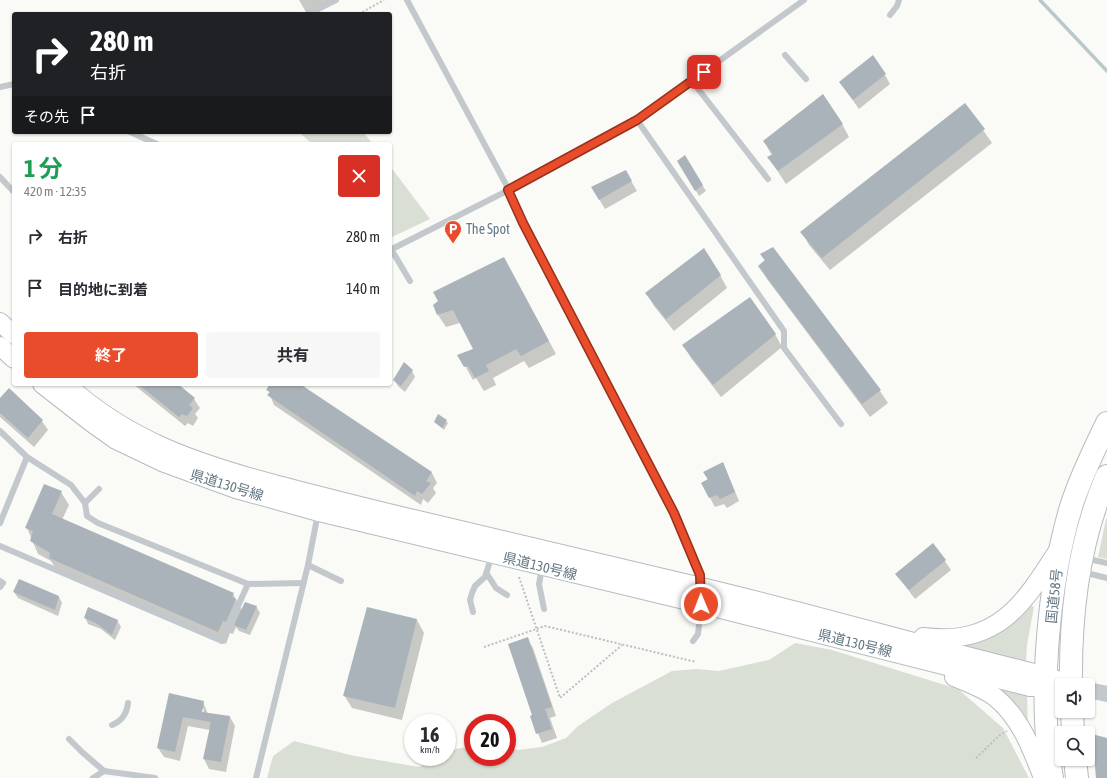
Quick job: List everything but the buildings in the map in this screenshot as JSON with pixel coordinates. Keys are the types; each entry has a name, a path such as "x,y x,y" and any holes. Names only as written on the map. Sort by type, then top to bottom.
{"highway":[{"name":"国道58号","path":"1052,778 1049,760 1052,683 1051,622 1060,547 1072,505 1090,458 1107,423"},
{"name":"国道58号","path":"1070,678 1071,650 1080,564 1090,522 1107,476"},
{"path":"1076,766 1077,778"}],"main road":[{"path":"0,322 12,333"},
{"path":"0,346 12,357"},
{"name":"県道130号線","path":"45,386 86,419 116,440 162,462 236,489 320,504 701,596"},
{"name":"県道130号線","path":"69,386 108,416 167,450 320,504 492,554 542,566 701,596 790,609 861,637 1030,687 1052,683"},
{"path":"861,637 953,638 980,633 1008,616 1031,592 1060,547"},
{"path":"861,637 887,656 943,673 978,687 995,697 1010,713 1024,734 1043,778"}],"street":[{"path":"1095,691 1107,694"}],"lane":[{"path":"312,12 336,0"},
{"path":"407,0 508,190 523,223 674,513 700,575 701,596 698,634 693,641"},
{"path":"392,249 508,190 637,120 804,0"},
{"path":"890,14 897,6 899,0"},
{"path":"785,55 806,79"},
{"path":"692,81 768,180"},
{"path":"0,87 12,84"},
{"path":"637,120 784,331 784,348 841,424"},
{"path":"134,134 152,142"},
{"path":"0,177 12,190"},
{"path":"392,252 410,281"},
{"path":"0,431 27,457 71,485 85,503 87,516 98,523 248,584 303,583"},
{"path":"0,523 27,457"},
{"path":"85,503 99,489"},
{"path":"256,778 308,565 320,504"},
{"path":"0,546 222,641 248,584"},
{"path":"473,612 470,600 472,593 475,586 487,574 492,554"},
{"path":"1080,564 1107,563"},
{"path":"1080,564 1107,578"},
{"path":"308,565 341,581"},
{"path":"542,566 539,584 544,609"},
{"path":"487,574 496,588 507,595"},
{"path":"0,581 3,583 0,587"},
{"path":"112,725 119,723 124,715 128,703"},
{"path":"69,739 104,771 154,778"},
{"path":"93,778 104,771"}],"path":[{"path":"363,12 384,0"},
{"path":"519,576 538,628 560,698 622,645"},
{"path":"484,647 545,626 696,662"},
{"path":"976,758 1000,735 1012,729"}],"shaded area":[{"path":"301,134 365,134 371,142 310,142"},
{"path":"392,169 430,219 392,237"},
{"path":"1107,519 1107,559 1098,557"},
{"path":"1031,605 1034,607 1027,645 1026,664 948,643"},
{"path":"795,643 832,650 958,689 1003,728 1029,778 267,778 273,756 294,741 355,756 404,764 404,766 419,767 456,766 456,749 464,748 464,766 516,766 516,750 542,747 566,738 578,726 612,703 672,671 697,669 719,671 769,660"},
{"path":"982,683 1027,694 1028,728"}],"waterway":[{"path":"1040,0 1107,71"}],"place":[{"name":"The Spot","path":"453,244"}],"route":[{"path":"701,604 700,575 674,513 523,223 508,190 637,120 704,72"}]}
